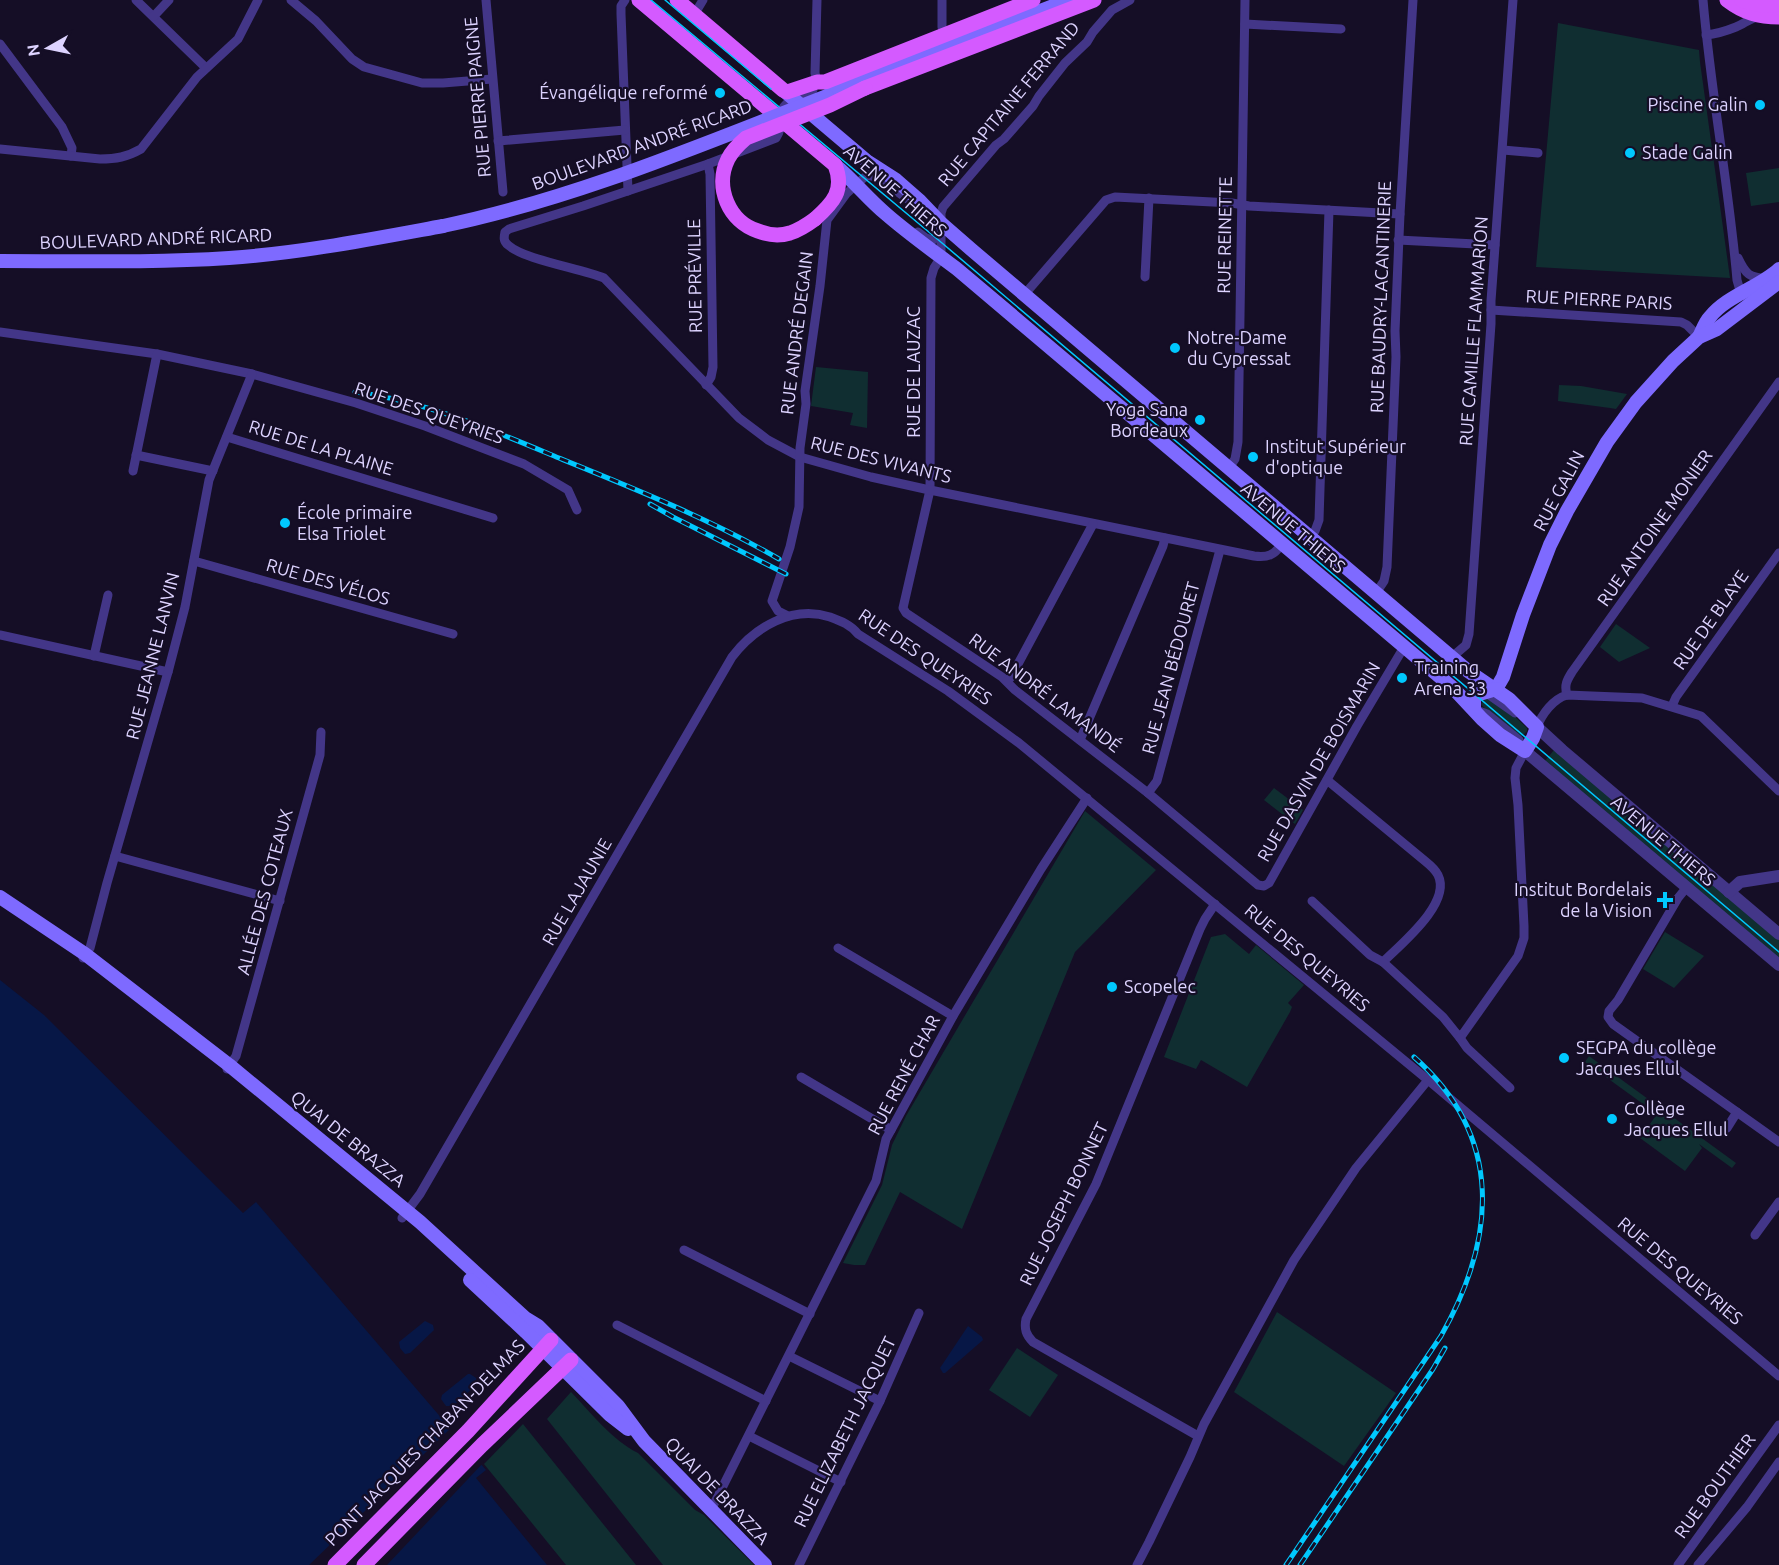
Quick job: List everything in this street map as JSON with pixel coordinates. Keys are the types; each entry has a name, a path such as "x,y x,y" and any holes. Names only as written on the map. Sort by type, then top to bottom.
{"main road":[{"name":"AVENUE THIERS","path":"639,0 835,165 910,235 941,257 1453,688 1500,735 1528,747"},
{"path":"677,0 788,95 790,91 862,80 1065,5 1094,0"},
{"path":"823,87 1033,0"},
{"path":"1727,0 1748,13 1779,17"},
{"path":"1743,0 1758,5 1779,4"},
{"path":"835,165 839,182 834,206 804,227 789,233 765,234 744,225 731,211 724,192 723,180 728,160 746,138 830,105 865,88 1065,5"},
{"name":"BOULEVARD ANDRÉ RICARD","path":"0,261 161,261 230,258 323,247 443,226 522,207 603,182 823,87 865,88"},
{"name":"AVENUE THIERS","path":"788,95 868,162 896,180 920,201 942,228 1491,690 1525,714 1537,727"},
{"name":"RUE GALIN","path":"1474,709 1476,695 1491,690 1503,676 1543,561 1566,511 1607,442 1636,402 1664,370 1699,338 1717,329 1747,298 1773,280 1779,269"},
{"path":"1528,747 1537,727"},
{"name":"QUAI DE BRAZZA","path":"0,897 86,954 229,1065 408,1211 525,1318 538,1326 547,1344 610,1414 644,1441 765,1565"},
{"name":"QUAI DE BRAZZA","path":"0,905 86,954"},
{"name":"PONT JACQUES CHABAN-DELMAS","path":"335,1565 468,1431 547,1344"},
{"path":"364,1565 482,1445 567,1364"}],"street":[{"path":"136,0 206,68"},
{"path":"154,16 169,0"},
{"path":"0,149 116,159 129,156 141,148 206,68 238,39 258,0"},
{"path":"291,0 352,59 364,67 422,83 492,79"},
{"name":"RUE PIERRE PAIGNE","path":"486,0 503,192"},
{"path":"625,0 621,6 628,191 696,167 708,165 776,138 780,131 782,110 788,95"},
{"path":"694,15 703,0"},
{"path":"817,0 815,76 823,87"},
{"path":"942,0 942,27 945,35"},
{"name":"RUE CAPITAINE FERRAND","path":"941,257 941,213 944,207 996,145 1033,106 1065,63 1087,42 1112,10 1130,0"},
{"name":"RUE REINETTE","path":"1229,468 1235,459 1238,442 1245,0"},
{"name":"RUE BAUDRY-LACANTINERIE","path":"1376,593 1384,581 1387,567 1396,357 1398,240 1413,0"},
{"name":"RUE CAMILLE FLAMMARION","path":"1452,657 1466,645 1468,640 1514,0"},
{"path":"1703,0 1733,229 1737,280 1747,298"},
{"path":"1706,35 1723,32 1760,16 1779,22"},
{"path":"1245,24 1341,29"},
{"path":"0,44 62,127 72,148 71,156"},
{"path":"498,141 625,130"},
{"path":"1503,150 1538,153"},
{"name":"RUE PRÉVILLE","path":"706,385 713,367 708,165"},
{"path":"834,206 861,189 867,175 879,178 942,228 933,240 926,238 861,189"},
{"name":"RUE DES VIVANTS","path":"628,191 509,229 505,232 504,240 507,245 534,258 604,278 706,385 746,423 768,440 800,457 871,477 1220,550 1267,557 1282,544"},
{"path":"1024,295 1106,200 1115,196 1400,214"},
{"path":"1145,277 1149,198"},
{"name":"RUE ANDRÉ DEGAIN","path":"788,616 778,611 772,602 796,529 807,380 826,226 834,206"},
{"path":"1309,536 1315,531 1319,520 1329,210"},
{"path":"1398,240 1495,245"},
{"path":"1734,251 1748,275 1773,280"},
{"name":"RUE DE LAUZAC","path":"930,490 931,278 941,257"},
{"name":"RUE PIERRE PARIS","path":"1491,310 1681,322 1699,338"},
{"name":"RUE DES QUEYRIES","path":"0,332 157,354 252,374 356,403 524,464 568,490 577,510"},
{"path":"133,471 157,354"},
{"name":"RUE JEANNE LANVIN","path":"86,954 185,607 209,480 252,374"},
{"name":"RUE ANTOINE MONIER","path":"1567,695 1566,683 1572,672 1779,382"},
{"name":"RUE DE LA PLAINE","path":"227,437 493,518"},
{"path":"136,455 213,471"},
{"name":"RUE ANDRÉ LAMANDÉ","path":"930,490 903,608 906,613 1007,681 1015,690 1148,793 1258,885"},
{"path":"1007,681 1093,524"},
{"path":"1080,740 1165,538"},
{"name":"RUE JEAN BÉDOURET","path":"1148,793 1157,781 1220,550"},
{"name":"RUE DE BLAYE","path":"1672,706 1779,553"},
{"name":"RUE DES VÉLOS","path":"194,561 453,634"},
{"path":"94,656 108,595"},
{"name":"RUE DES QUEYRIES","path":"788,616 824,615 854,628 858,634 977,711 1087,798 1428,1080 1779,1376"},
{"name":"RUE LAJAUNIE","path":"408,1211 732,657 753,634 788,616"},
{"path":"0,635 168,672"},
{"name":"RUE DASVIN DE BOISMARIN","path":"1258,885 1264,886 1269,883 1404,647"},
{"path":"1537,727 1557,699 1567,695 1642,698 1701,716 1779,791"},
{"name":"AVENUE THIERS","path":"1537,727 1779,934"},
{"name":"ALLÉE DES COTEAUX","path":"229,1065 280,901 320,755 321,732"},
{"path":"1460,1038 1518,956 1524,938 1515,778 1516,768 1528,747"},
{"name":"AVENUE THIERS","path":"1528,747 1779,965"},
{"path":"1327,780 1431,866 1440,882 1441,890 1436,905 1383,962"},
{"name":"RUE RENÉ CHAR","path":"711,1510 876,1181 886,1139 953,1016 1041,869 1087,798"},
{"path":"115,856 280,901"},
{"path":"1729,892 1740,882 1779,876"},
{"path":"1687,887 1609,1011 1608,1017 1613,1024 1779,1142"},
{"path":"1312,901 1370,955 1383,962 1443,1017 1467,1048 1510,1088"},
{"name":"RUE JOSEPH BONNET","path":"1198,1436 1033,1342 1027,1336 1025,1327 1026,1319 1096,1184 1200,929 1215,904"},
{"path":"838,948 953,1016"},
{"path":"801,1077 891,1130"},
{"path":"1135,1565 1149,1542 1198,1436 1294,1260 1356,1168 1428,1080"},
{"path":"1727,1128 1737,1112"},
{"path":"1755,1235 1779,1202"},
{"path":"684,1250 810,1314"},
{"name":"RUE ELIZABETH JACQUET","path":"799,1565 880,1401 919,1313"},
{"path":"616,1325 766,1401"},
{"path":"789,1356 880,1401"},
{"name":"RUE BOUTHIER","path":"1678,1565 1779,1425"},
{"path":"749,1436 841,1482"},
{"path":"1698,1565 1747,1507 1779,1462"}],"green space":[{"name":"Stade Galin","path":"1558,23 1699,50 1730,278 1536,267"},
{"path":"1779,168 1779,202 1751,206 1746,173"},
{"path":"816,367 868,372 867,428 850,425 853,413 811,406"},
{"path":"1559,385 1581,386 1627,394 1616,409 1558,401"},
{"path":"1616,624 1650,648 1619,662 1600,647"},
{"path":"1487,696 1527,728 1522,736 1504,726 1485,709 1481,704"},
{"path":"1554,750 1779,940 1779,959 1545,761"},
{"path":"1274,788 1303,810 1295,824 1264,800"},
{"path":"1085,811 1156,870 1075,952 962,1229 900,1192 865,1265 843,1263 882,1185 892,1145 906,1116"},
{"path":"1665,932 1704,956 1674,988 1643,969"},
{"path":"1225,934 1249,954 1256,945 1304,985 1288,1003 1292,1007 1290,1012 1247,1087 1201,1060 1196,1069 1164,1057 1211,937"},
{"path":"1589,1056 1736,1163 1732,1168 1699,1144 1702,1148 1685,1171 1640,1138 1657,1114 1585,1062"},
{"path":"1277,1312 1396,1393 1344,1466 1234,1392"},
{"path":"1017,1348 1058,1375 1030,1417 989,1390"},
{"path":"571,1392 611,1434 638,1453 754,1565 663,1565 547,1419"},
{"path":"523,1424 636,1565 566,1565 484,1464"}],"water":[{"path":"0,980 44,1015 243,1213 256,1202 486,1470 476,1478 547,1565 0,1565"},
{"path":"425,1321 433,1325 434,1330 410,1353 405,1354 399,1342"},
{"path":"968,1326 983,1340 943,1373 940,1368"},
{"path":"468,1374 476,1378 475,1386 453,1406 446,1406 441,1399 442,1395"}],"pier":[{"path":"453,1426 484,1462 387,1565 309,1565"}],"tram line":[{"path":"651,0 942,243 1779,952"},
{"path":"665,0 771,89"}],"railway":[{"path":"355,392 407,402 484,428 671,505 779,559"},
{"path":"650,504 786,574"},
{"path":"1286,1565 1441,1336 1473,1263 1481,1226 1482,1190 1477,1155 1464,1121 1444,1088 1414,1057"},
{"path":"1300,1565 1445,1348"}],"place":[{"name":"Évangélique reformé","path":"720,93"},
{"name":"Piscine Galin","path":"1760,105"},
{"name":"Stade Galin","path":"1630,153"},
{"name":"Notre-Dame du Cypressat","path":"1175,348"},
{"name":"Yoga Sana Bordeaux","path":"1200,420"},
{"name":"Institut Supérieur d'optique","path":"1253,457"},
{"name":"École primaire Elsa Triolet","path":"285,523"},
{"name":"Training Arena 33","path":"1402,678"},
{"name":"Institut Bordelais de la Vision","path":"1665,900"},
{"name":"Scopelec","path":"1112,987"},
{"name":"SEGPA du collège Jacques Ellul","path":"1564,1058"},
{"name":"Collège Jacques Ellul","path":"1612,1119"}]}
